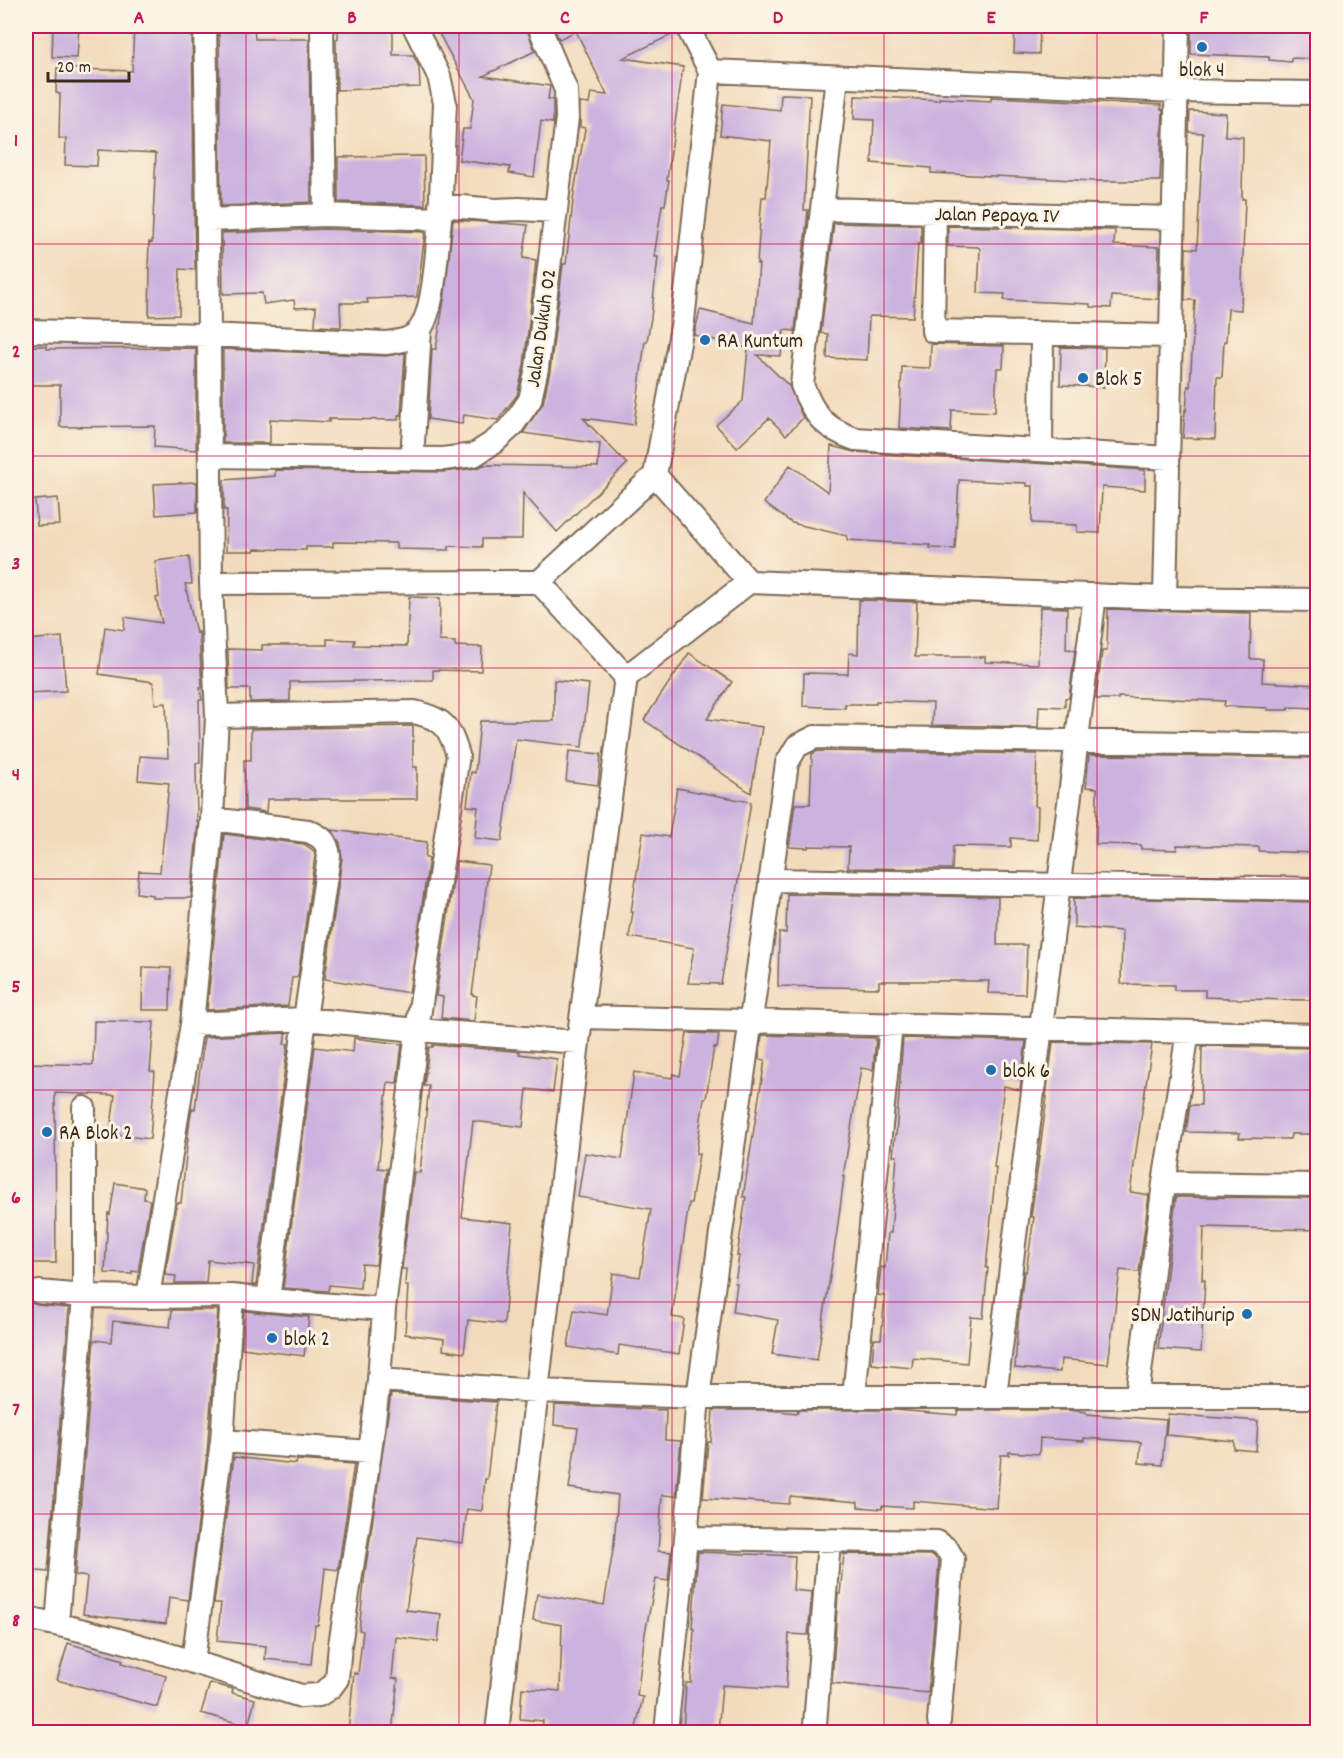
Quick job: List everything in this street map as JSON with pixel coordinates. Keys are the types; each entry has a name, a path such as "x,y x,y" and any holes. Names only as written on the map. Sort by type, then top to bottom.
{"street":[{"path":"148,1297 192,1024 212,819 217,716 211,583 209,220 205,26"},
{"path":"322,26 325,215"},
{"path":"412,459 420,330 431,296 440,212 446,103 439,76 414,26"},
{"name":"Jalan Dukuh 02","path":"210,456 443,459 474,455 512,426 530,400 537,368 567,118 566,90 539,26"},
{"path":"211,583 539,582 655,475 683,321 710,71 687,26"},
{"path":"1165,598 1178,26"},
{"path":"710,71 1175,91 1317,93"},
{"path":"837,76 802,385 820,419 836,432 855,439 1168,458"},
{"path":"209,220 519,209 556,211"},
{"name":"Jalan Pepaya IV","path":"822,209 1173,218"},
{"path":"935,212 933,331 1170,336"},
{"path":"26,331 208,335 387,343 408,339 420,330"},
{"path":"1041,450 1042,334"},
{"path":"655,475 750,582"},
{"path":"539,582 626,677"},
{"path":"497,1732 578,1042 626,677 750,582 1165,598 1317,600"},
{"path":"995,1396 1095,595"},
{"path":"26,1618 57,1624 193,1662 301,1696 320,1695 331,1688 337,1679 379,1380 384,1309 417,1030 458,755 451,733 442,722 414,712 217,716"},
{"path":"666,1732 698,1397 787,763 797,746 815,736 1317,745"},
{"path":"212,819 308,831 321,836 327,843 329,856 268,1300"},
{"path":"770,880 1317,889"},
{"path":"582,1017 1317,1035"},
{"path":"192,1024 305,1019 578,1042"},
{"path":"854,1396 891,1024"},
{"path":"1137,1396 1164,1183 1188,1032"},
{"path":"57,1624 84,1296 84,1108"},
{"path":"1164,1183 1317,1185"},
{"path":"39,1292 84,1296 232,1296 384,1309"},
{"path":"193,1662 222,1440 232,1296"},
{"path":"379,1380 698,1397 1317,1397"},
{"path":"222,1440 370,1452"},
{"path":"686,1538 937,1542 947,1549 953,1559 939,1721"},
{"path":"815,1725 829,1541"}],"building":[{"path":"53,26 79,26 77,58 52,57"},
{"path":"134,26 192,26 195,270 180,269 179,315 149,316 149,242 152,243 156,153 98,150 97,166 65,165 66,139 59,138 60,94 56,93 57,68 132,71"},
{"path":"338,26 393,26 393,55 413,55 419,67 420,87 337,90"},
{"path":"435,26 526,26 535,51 483,76 550,86 548,99 553,99 553,123 541,121 534,177 509,173 510,167 459,160 463,129 470,129 474,99"},
{"path":"553,26 674,26 675,33 623,58 683,67 667,180 669,180 665,205 662,205 654,257 658,257 651,318 647,341 645,341 634,425 583,418 627,464 557,532 523,493 522,539 482,539 482,547 449,546 449,550 396,549 396,543 333,542 333,547 306,547 306,550 226,551 227,510 224,510 224,480 275,476 275,470 443,472 484,465 598,467 600,444 523,433 543,403 550,371 563,264 566,264 574,192 585,129 580,127 580,103 589,104 591,93 607,95 576,31 559,39"},
{"path":"1015,26 1040,26 1039,54 1014,53"},
{"path":"1191,26 1317,26 1317,59 1291,58 1291,62 1269,60 1269,57 1191,54"},
{"path":"219,28 254,28 255,39 309,39 311,202 221,206"},
{"path":"781,94 810,95 804,210 808,210 795,331 784,330 781,356 757,355 789,386 803,418 786,435 769,418 737,448 716,425 743,401 748,348 694,335 700,310 754,323 762,197 766,197 771,141 720,135 723,104 780,110"},
{"path":"855,96 991,101 991,97 1161,105 1161,110 1163,110 1160,181 1094,181 931,173 931,168 872,163 874,120 854,119"},
{"path":"1190,111 1226,113 1225,136 1243,137 1242,199 1245,199 1241,310 1228,309 1222,377 1217,377 1215,439 1183,438 1188,386 1190,387 1195,300 1185,300 1186,248 1197,249 1203,133 1189,132"},
{"path":"424,156 425,205 338,202 338,157"},
{"path":"453,220 528,225 523,258 536,260 524,366 517,395 498,420 464,415 462,424 428,419 432,349 436,349 445,294"},
{"path":"834,223 921,225 913,317 869,316 867,360 827,358 828,334 821,333"},
{"path":"948,226 1115,230 1114,245 1159,247 1158,299 1112,296 1111,308 1090,307 1090,304 1004,300 1005,294 978,293 980,249 978,247 948,246"},
{"path":"325,229 425,232 417,297 367,299 368,303 340,303 341,327 315,326 316,307 295,308 294,300 264,304 262,293 223,294 222,233"},
{"path":"931,344 1004,346 1003,368 997,368 995,412 952,410 951,431 899,428 902,367 930,368"},
{"path":"26,346 47,346 47,349 196,348 196,450 154,447 155,426 60,427 60,385 26,385"},
{"path":"1061,347 1105,348 1104,387 1060,385"},
{"path":"223,349 386,356 405,353 401,415 398,415 398,420 329,419 329,422 270,419 270,443 223,443"},
{"path":"831,446 854,452 1145,470 1145,490 1102,487 1100,533 1077,532 1077,525 1032,523 1033,486 1027,486 1027,483 959,480 955,549 930,548 930,545 847,540 847,536 792,523 764,503 790,465 828,492"},
{"path":"197,482 197,512 156,515 154,484"},
{"path":"58,498 60,525 37,526 35,500"},
{"path":"189,557 192,584 185,584 196,633 199,632 202,688 200,688 202,700 199,700 200,763 196,763 198,822 191,898 153,898 153,895 137,893 139,871 160,872 169,783 138,780 140,756 168,758 166,703 155,704 153,682 99,674 105,627 124,630 125,617 162,623 156,598 159,597 155,561"},
{"path":"409,597 440,598 439,641 455,642 455,646 482,647 481,671 433,670 433,680 290,682 290,701 250,702 250,689 229,689 228,649 262,650 262,645 327,645 327,639 355,640 354,645 407,646"},
{"path":"859,600 917,602 915,657 985,657 985,662 1038,664 1040,607 1067,608 1066,649 1075,650 1069,698 1065,698 1065,707 1039,706 1038,727 932,725 933,703 876,701 876,704 845,704 845,708 803,706 804,673 848,674 849,653 858,654"},
{"path":"1108,609 1251,613 1250,659 1263,659 1262,682 1317,685 1317,708 1289,707 1288,710 1267,710 1268,708 1224,706 1225,701 1118,697 1118,699 1096,699 1102,651 1107,651"},
{"path":"62,637 66,691 28,693 26,640"},
{"path":"689,653 732,682 707,719 762,727 751,793 644,720"},
{"path":"554,680 589,684 582,747 516,739 502,841 475,838 478,807 467,806 471,772 475,773 480,721 554,721"},
{"path":"413,726 413,767 417,767 417,799 267,799 266,812 245,809 244,760 251,760 251,729"},
{"path":"569,751 601,754 598,785 566,781"},
{"path":"818,751 1037,754 1035,806 1038,807 1037,840 1011,838 1011,847 953,846 952,869 848,868 849,847 789,847 795,804 810,804 812,754"},
{"path":"1089,755 1317,758 1317,853 1259,851 1259,847 1177,845 1177,850 1141,849 1141,845 1096,844 1097,788 1086,787"},
{"path":"677,788 751,802 721,984 688,983 694,948 629,937 643,833 669,837"},
{"path":"332,830 427,842 425,858 429,858 409,993 325,979 342,858 340,843"},
{"path":"224,834 304,844 314,851 298,976 292,978 288,1006 207,1010"},
{"path":"456,861 489,865 472,995 477,996 474,1021 441,1018 443,997 436,996"},
{"path":"787,894 998,897 997,945 1027,945 1025,994 988,993 989,981 879,981 879,988 778,986 779,933 786,933"},
{"path":"1074,898 1317,902 1316,1000 1228,999 1205,997 1205,990 1174,990 1174,985 1121,984 1122,931 1074,927"},
{"path":"143,967 171,968 170,1010 142,1010"},
{"path":"94,1021 154,1022 150,1071 155,1072 150,1139 110,1134 115,1095 55,1093 56,1263 26,1263 26,1183 29,1183 28,1063 93,1065"},
{"path":"286,1033 284,1044 288,1044 256,1285 252,1285 254,1265 208,1260 206,1283 175,1283 176,1276 165,1275 177,1203 181,1203 190,1118 192,1109 195,1109 204,1037"},
{"path":"687,1033 719,1034 717,1048 714,1047 706,1098 704,1098 696,1154 699,1154 691,1203 689,1203 672,1317 684,1319 679,1354 619,1345 618,1355 568,1347 574,1310 607,1315 613,1273 640,1277 651,1209 578,1197 585,1153 622,1159 634,1072 672,1078 673,1074 680,1076"},
{"path":"762,1035 876,1038 873,1070 861,1068 817,1360 772,1354 778,1320 733,1312 739,1256 737,1256 746,1197 743,1197 765,1060 759,1059"},
{"path":"354,1038 402,1044 397,1083 388,1082 383,1123 378,1168 387,1169 376,1265 362,1264 360,1288 329,1285 328,1291 283,1288 315,1047 353,1052"},
{"path":"903,1038 1026,1041 1020,1090 1004,1086 994,1168 996,1168 983,1318 971,1317 967,1363 913,1358 912,1368 872,1364 874,1339 881,1339 885,1296 878,1295 881,1267 885,1268 888,1233 891,1233 897,1156 893,1156"},
{"path":"1053,1042 1152,1044 1130,1192 1149,1195 1139,1272 1120,1270 1108,1364 1061,1359 1060,1372 1015,1368 1018,1322 1034,1217 1031,1217"},
{"path":"433,1045 520,1051 519,1054 557,1059 553,1092 527,1089 523,1127 473,1121 462,1217 512,1223 504,1324 468,1320 464,1353 443,1350 444,1339 405,1334 408,1286 405,1286 406,1269 402,1269 414,1172 420,1173 429,1086 424,1086 429,1047"},
{"path":"1202,1046 1317,1048 1314,1134 1291,1134 1290,1139 1239,1138 1240,1133 1186,1132 1190,1105 1201,1105"},
{"path":"115,1183 145,1188 144,1199 150,1200 138,1272 132,1271 132,1274 105,1273 108,1213 110,1214"},
{"path":"1176,1197 1317,1198 1317,1230 1204,1227 1202,1280 1205,1280 1201,1352 1158,1349"},
{"path":"27,1302 69,1308 48,1572 26,1570"},
{"path":"172,1310 218,1310 207,1454 188,1600 169,1597 166,1624 83,1614 87,1577 75,1575 94,1340 111,1342 113,1321 170,1327"},
{"path":"244,1311 309,1317 304,1356 242,1348"},
{"path":"391,1394 496,1402 487,1479 485,1479 482,1511 467,1509 463,1543 417,1537 406,1610 441,1614 438,1642 396,1637 392,1678 398,1679 392,1732 348,1732 354,1673 358,1674 363,1631 359,1630 365,1573"},
{"path":"555,1405 666,1410 665,1440 681,1441 676,1496 662,1495 658,1551 671,1552 668,1581 656,1579 645,1633 637,1696 643,1697 635,1732 542,1732 543,1721 520,1719 522,1688 560,1691 562,1625 533,1620 537,1594 604,1605 614,1544 618,1495 569,1488 578,1428 554,1425"},
{"path":"713,1410 768,1410 797,1413 798,1410 895,1410 957,1415 958,1410 1068,1410 1086,1412 1086,1414 1166,1420 1162,1465 1139,1463 1141,1442 1040,1438 1039,1454 1009,1452 1009,1455 1001,1455 997,1508 913,1501 913,1508 882,1506 882,1509 858,1507 858,1502 790,1496 789,1504 703,1498"},
{"path":"1168,1414 1258,1421 1256,1451 1234,1449 1234,1441 1166,1435"},
{"path":"234,1457 296,1464 297,1460 354,1464 338,1570 325,1568 311,1664 265,1659 266,1646 217,1641 221,1603 214,1603"},
{"path":"698,1552 795,1556 793,1590 812,1592 808,1635 789,1634 786,1689 722,1685 718,1732 683,1732 686,1683 691,1683 694,1629 692,1628"},
{"path":"844,1554 933,1555 939,1562 928,1693 832,1683 838,1594 840,1594"},
{"path":"68,1643 166,1676 157,1707 57,1680"},
{"path":"210,1683 233,1689 232,1693 255,1699 248,1726 201,1713"}],"place":[{"name":"blok 4","path":"1202,47"},
{"name":"RA Kuntum","path":"705,340"},
{"name":"Blok 5","path":"1083,378"},
{"name":"blok 6","path":"991,1070"},
{"name":"RA Blok 2","path":"47,1132"},
{"name":"SDN Jatihurip","path":"1247,1314"},
{"name":"blok 2","path":"272,1338"}]}
